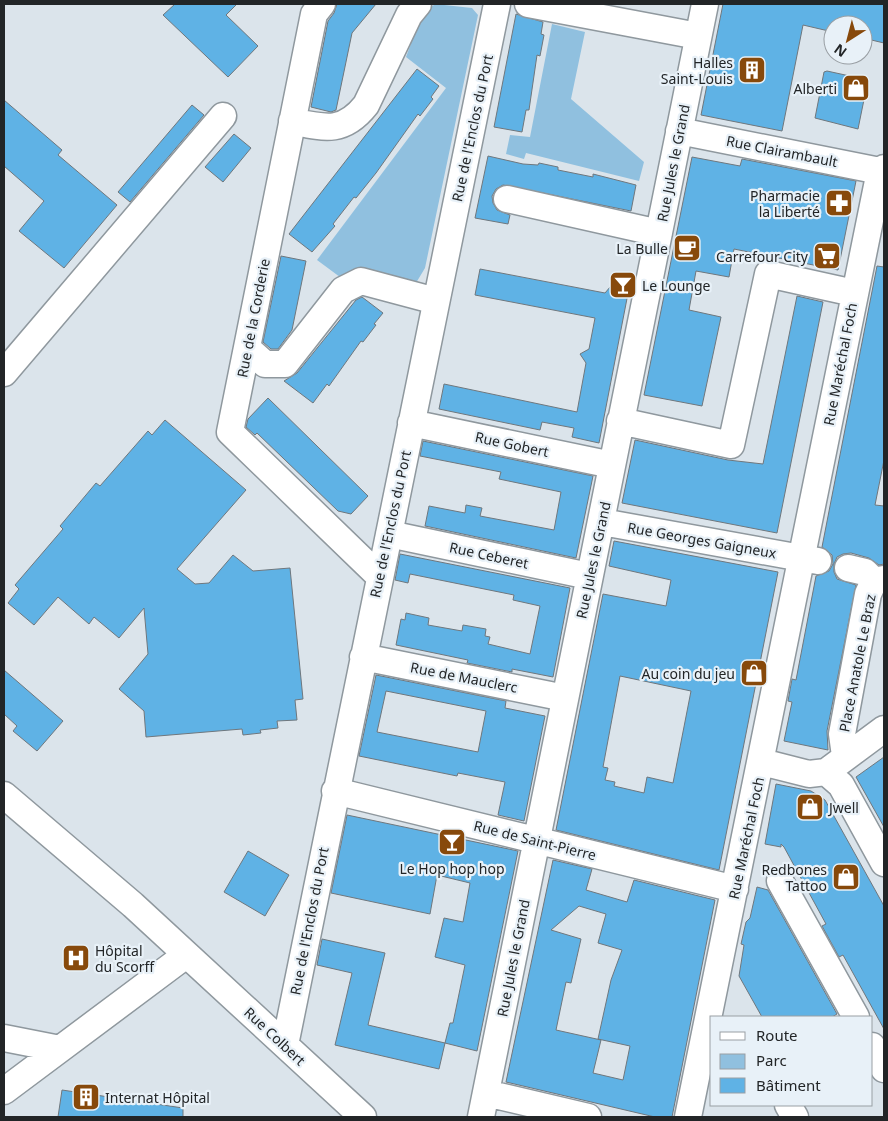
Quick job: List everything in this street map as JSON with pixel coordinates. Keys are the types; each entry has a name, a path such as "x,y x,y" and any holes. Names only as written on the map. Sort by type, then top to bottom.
{"street":[{"name":"Rue de la Corderie","path":"322,4 314,14 230,432 380,577"},
{"path":"292,122 328,128 340,126 360,113 366,105 409,15 418,4"},
{"name":"Rue de l'Enclos du Port","path":"285,1045 335,791 497,4"},
{"path":"528,4 612,27 698,36"},
{"name":"Rue Jules le Grand","path":"484,1105 659,234 671,143 705,4"},
{"path":"4,372 223,116"},
{"name":"Rue Clairambault","path":"671,143 882,169"},
{"name":"Rue Maréchal Foch","path":"711,1016 762,762 810,560 854,292 882,169"},
{"path":"507,199 659,234"},
{"path":"620,421 731,445 768,274 854,292"},
{"path":"247,348 265,364 286,364 344,290 361,281 436,301"},
{"name":"Rue Gobert","path":"411,423 612,465"},
{"name":"Rue Georges Gaigneux","path":"602,522 810,560"},
{"name":"Rue Ceberet","path":"389,534 589,576"},
{"path":"848,568 865,572 879,580"},
{"name":"Place Anatole Le Braz","path":"836,764 868,594 879,580"},
{"name":"Rue de Mauclerc","path":"363,657 565,698"},
{"path":"762,762 809,774 836,764 884,729"},
{"path":"836,764 841,785 884,864"},
{"name":"Rue de Saint-Pierre","path":"335,791 735,889"},
{"name":"Rue Colbert","path":"4,794 133,905 363,1117"},
{"path":"780,881 855,1016"},
{"path":"5,1089 186,955"},
{"name":"Rue Maréchal Foch","path":"688,1117 710,1020"},
{"path":"4,1038 60,1049"},
{"path":"873,1048 884,1069"},
{"path":"484,1105 588,1117"},
{"path":"789,1106 795,1117"}],"green space":[{"path":"435,4 472,8 478,15 425,268 416,283 344,280 317,260 446,88 406,57 421,16"},
{"path":"552,24 585,32 571,99 644,162 639,181 526,153 524,159 506,154 510,135 530,137"}],"building":[{"path":"175,4 237,4 226,15 258,46 228,77 163,15"},
{"path":"337,4 376,4 352,33 336,110 331,112 311,107 328,21 334,13"},
{"name":"Halles Saint-Louis","path":"723,4 884,4 884,43 873,40 873,15 823,15 823,30 803,25 782,131 701,115"},
{"path":"516,14 543,22 541,34 544,35 540,56 537,55 529,110 526,110 522,132 494,127"},
{"path":"417,69 439,86 431,97 433,99 420,116 418,114 376,173 356,198 354,197 333,224 335,226 312,252 289,234"},
{"path":"827,71 868,80 858,129 815,118 824,72"},
{"path":"4,100 62,150 58,155 117,205 64,268 19,231 44,201 4,166"},
{"path":"192,105 204,115 130,202 118,192"},
{"path":"234,134 251,148 223,182 205,167"},
{"path":"488,156 523,164 538,165 539,163 558,167 558,170 593,177 593,174 636,185 631,211 503,185 496,189 492,196 497,210 510,215 508,224 475,218"},
{"path":"692,157 740,166 742,159 856,181 838,270 734,249 729,277 696,271 689,310 721,317 702,406 644,395"},
{"path":"281,256 306,261 292,330 278,349 271,349 263,342"},
{"path":"877,266 884,267 884,460 875,505 884,506 884,564 879,565 869,558 851,553 837,557 834,564 834,572 837,579 856,585 827,731 828,750 784,741 792,702 788,701 792,679 796,680 816,576 829,571 833,564 832,555 822,547"},
{"path":"480,269 605,293 621,274 630,283 599,443 572,437 574,428 542,422 540,430 439,409 444,384 577,412 586,363 580,354 589,349 595,318 475,295"},
{"path":"797,296 823,302 777,533 622,503 635,440 728,460 763,464"},
{"path":"362,297 383,313 374,324 376,325 363,342 361,341 329,386 327,384 313,403 284,381 297,373 356,300"},
{"path":"268,398 368,496 351,514 338,511 257,433 255,435 246,427 248,419"},
{"path":"165,420 246,490 177,569 195,584 209,583 233,555 253,571 290,568 303,699 295,700 297,720 277,721 278,728 260,730 261,733 243,735 242,729 146,737 144,711 119,689 148,654 144,608 119,638 94,617 89,624 58,597 34,625 8,603 19,589 15,585 63,529 60,526 96,483 100,486 148,431 152,435"},
{"path":"423,441 593,476 576,558 425,526 429,506 465,513 466,505 482,508 480,516 554,530 561,492 499,479 501,472 420,456"},
{"path":"614,541 778,572 719,870 556,830 603,594 666,606 671,580 609,566","holes":["620,676 691,691 673,783 647,777 644,793 614,786 615,782 605,780 608,768 603,767"]},
{"path":"400,554 570,588 553,677 512,669 512,672 467,663 468,660 396,645 401,619 405,620 406,613 429,618 428,625 462,631 463,625 486,629 485,636 490,637 488,644 530,654 540,606 513,600 514,595 410,574 408,583 395,580"},
{"path":"4,670 63,721 37,751 13,731 17,726 4,714"},
{"path":"376,675 506,701 505,708 545,716 524,821 498,815 505,782 458,773 457,776 359,756","holes":["386,691 486,711 478,752 377,732"]},
{"path":"884,757 884,827 856,777"},
{"path":"776,784 811,791 825,800 884,906 884,1029 843,955 839,957 822,926 826,924 784,847 781,844 781,847 765,844"},
{"path":"347,815 518,851 477,1051 445,1043 450,1023 453,1023 465,965 435,957 444,918 463,922 470,883 437,875 430,914 331,893"},
{"path":"248,851 289,875 265,916 224,892"},
{"path":"553,860 592,869 586,890 627,902 634,880 715,900 672,1117 655,1117 506,1082","holes":["579,906 606,914 598,943 622,950 611,980 598,1039 630,1046 623,1080 593,1073 601,1040 556,1030 566,982 571,983 581,939 551,930"]},
{"path":"757,887 768,890 837,1014 834,1016 761,1016 739,976 744,945 741,944 746,922 750,918"},
{"path":"322,939 385,953 368,1025 445,1043 439,1069 335,1045 352,973 317,965"},
{"name":"Internat Hôpital","path":"62,1090 183,1108 183,1117 58,1117"}],"place":[{"name":"Halles Saint-Louis","path":"752,70"},
{"name":"Alberti","path":"856,88"},
{"name":"Pharmacie la Liberté","path":"839,203"},
{"name":"La Bulle","path":"687,248"},
{"name":"Carrefour City","path":"827,256"},
{"name":"Le Lounge","path":"623,285"},
{"name":"Au coin du jeu","path":"754,673"},
{"name":"Jwell","path":"810,807"},
{"name":"Le Hop hop hop","path":"452,842"},
{"name":"Redbones Tattoo","path":"846,877"},
{"name":"Hôpital du Scorff","path":"76,958"},
{"name":"Internat Hôpital","path":"86,1097"}]}
